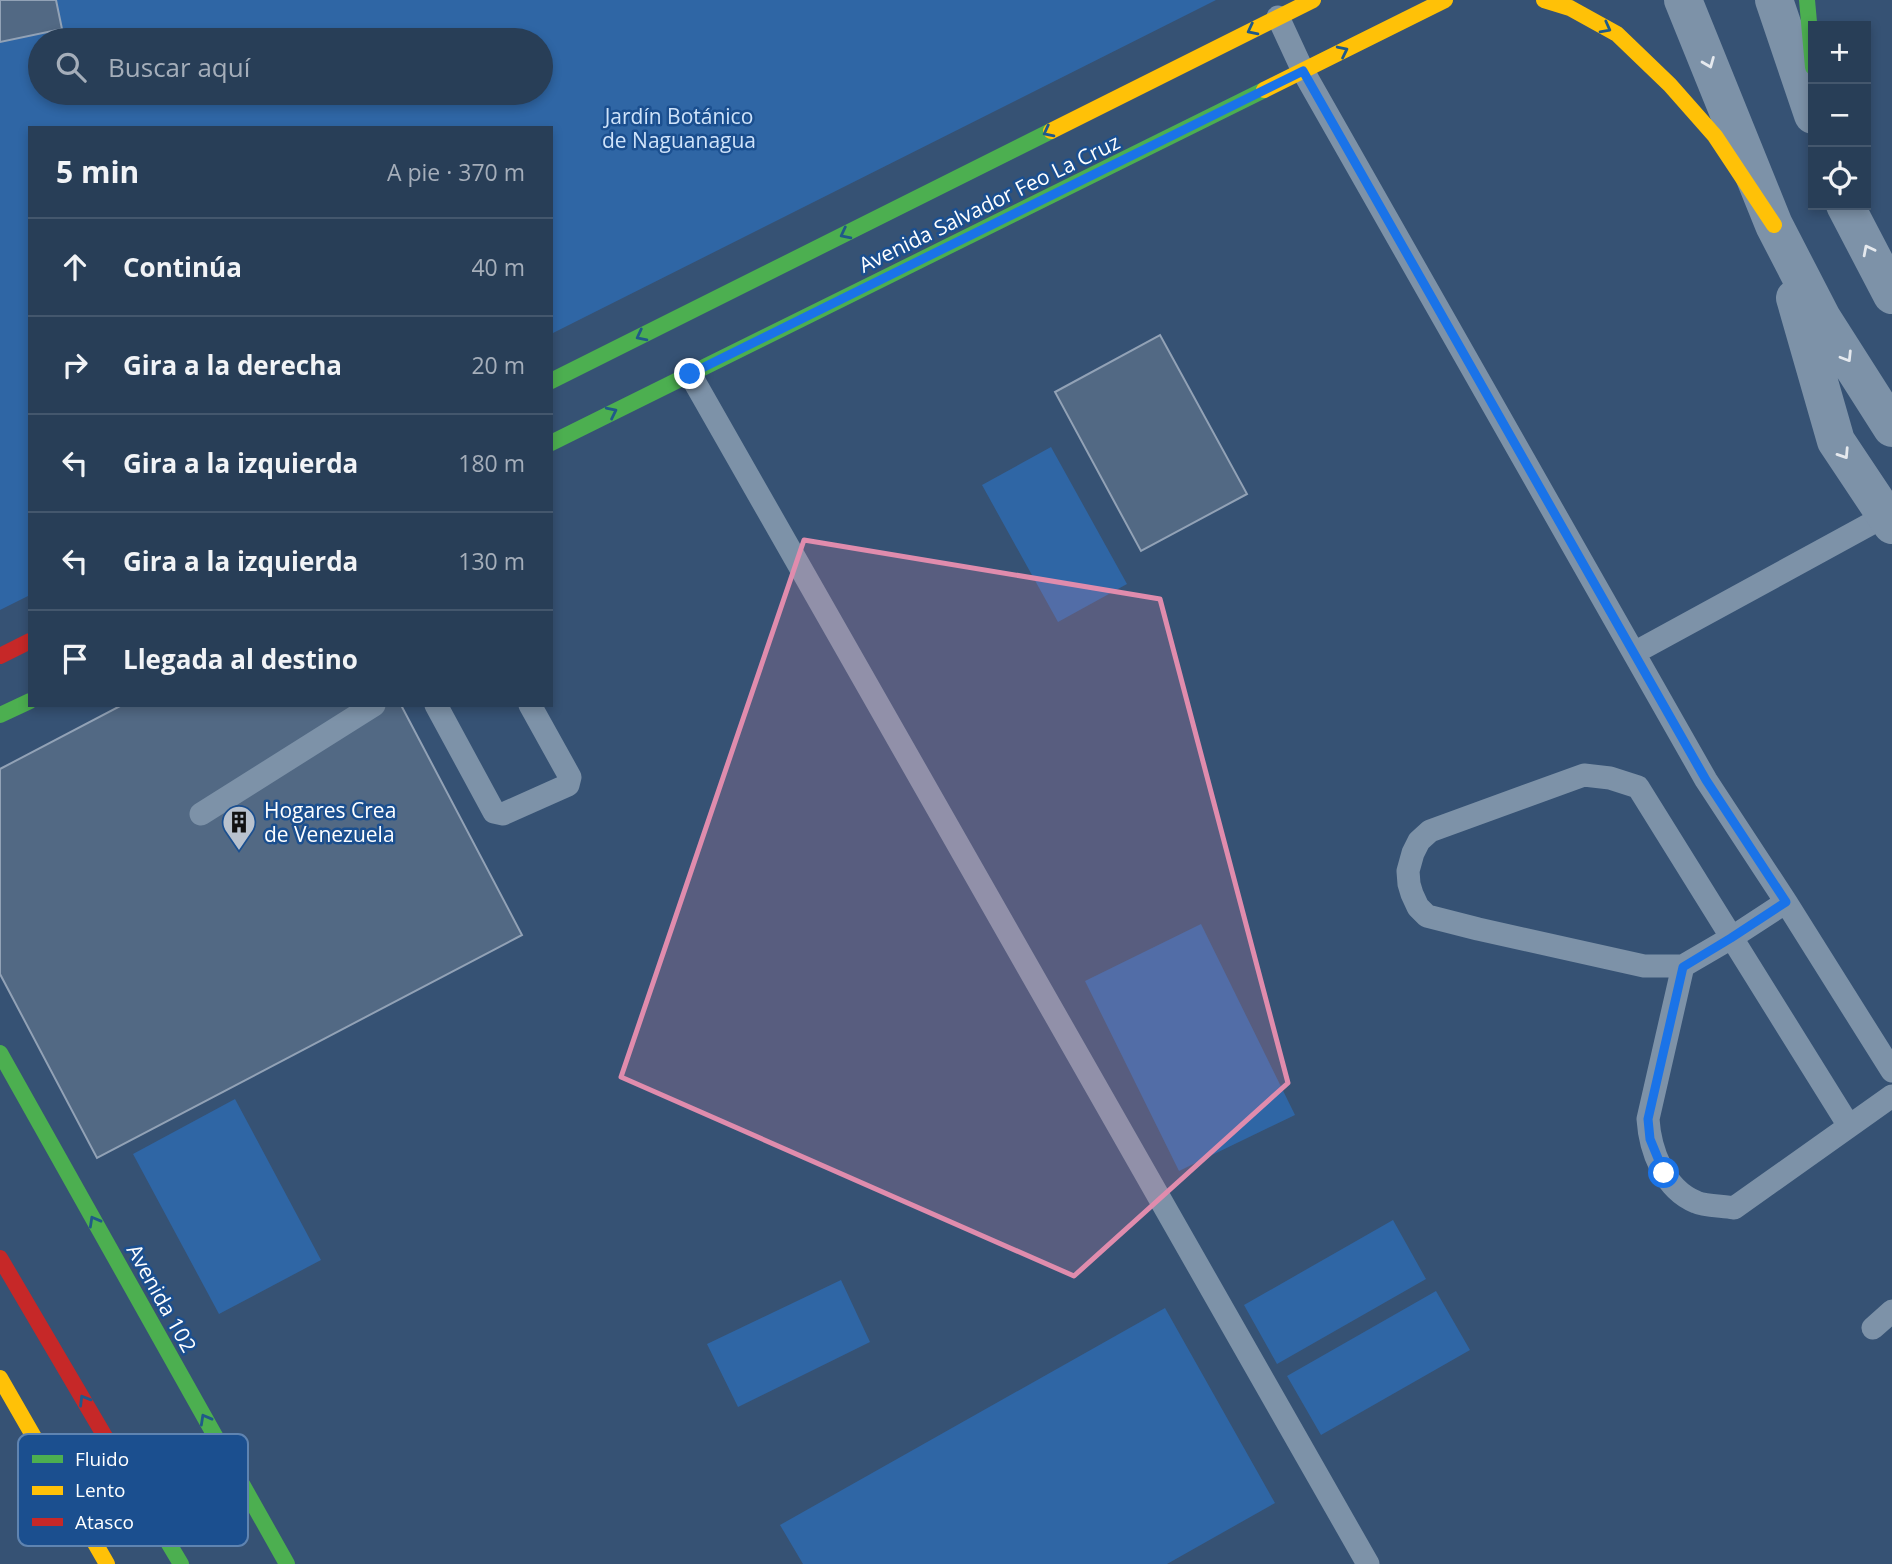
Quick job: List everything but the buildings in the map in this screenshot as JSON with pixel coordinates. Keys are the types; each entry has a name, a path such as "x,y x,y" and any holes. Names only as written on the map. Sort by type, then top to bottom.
{"street":[{"name":"Avenida Salvador Feo La Cruz","path":"553,380 1313,0"},
{"name":"Avenida Salvador Feo La Cruz","path":"553,442 1445,0"},
{"path":"1544,0 1570,8 1617,34 1670,85 1714,136 1774,225 1836,441 1888,520"},
{"path":"1684,0 1774,225 1822,318 1892,428"},
{"path":"1773,0 1808,102"},
{"path":"1807,0 1809,21"},
{"path":"1848,210 1892,295"},
{"path":"0,656 28,642"},
{"path":"0,715 28,702"},
{"name":"Avenida 102","path":"0,1053 214,1434"},
{"path":"0,1258 104,1434"},
{"path":"0,1378 32,1434"},
{"name":"Avenida 102","path":"248,1495 287,1564"},
{"path":"257,1511 264,1551"},
{"path":"97,1546 107,1564"},
{"path":"170,1546 181,1564"}],"lane":[{"path":"1278,17 1303,71 1706,780 1892,1071"},
{"path":"690,374 1368,1564"},
{"path":"1634,653 1888,520"},
{"path":"201,814 371,707"},
{"path":"437,707 494,812 503,814 568,785 570,777 531,707"},
{"path":"1786,902 1731,938 1683,967 1644,966 1427,916 1418,907 1409,884 1408,871 1419,841 1430,831 1584,775 1610,778 1638,787 1731,938 1849,1126"},
{"path":"1683,967 1648,1119 1650,1139 1664,1173 1676,1189 1697,1203 1734,1209 1892,1096"},
{"path":"1873,1328 1892,1311"}],"highlighted area":[{"path":"804,540 1160,599 1288,1083 1074,1276 621,1077"}],"green space":[{"name":"Jardín Botánico de Naguanagua","path":"0,0 1216,0 553,333 553,126 28,126 28,596 0,610"},
{"path":"1051,447 1127,584 1058,622 982,485"},
{"path":"1201,924 1295,1115 1179,1171 1085,981"},
{"path":"235,1099 321,1260 219,1314 133,1154"},
{"path":"1393,1220 1426,1279 1277,1364 1244,1305"},
{"path":"841,1280 870,1342 738,1407 707,1344"},
{"path":"1436,1291 1470,1350 1321,1435 1287,1376"},
{"path":"1165,1308 1275,1503 1167,1564 803,1564 780,1525"}],"traffic: fast":[{"path":"1807,0 1809,21"},
{"path":"553,442 1264,90"},
{"path":"553,380 1051,131"},
{"path":"0,715 28,702"},
{"path":"0,1053 214,1434"},
{"path":"248,1495 287,1564"},
{"path":"170,1546 181,1564"}],"traffic: slow":[{"path":"1051,131 1313,0"},
{"path":"1264,90 1445,0"},
{"path":"1544,0 1570,8 1617,34 1670,85 1715,136 1774,225"},
{"path":"0,1378 32,1434"},
{"path":"97,1546 107,1564"}],"traffic: jam":[{"path":"0,656 28,642"},
{"path":"0,1258 103,1434"}],"place":[{"name":"Hogares Crea de Venezuela","path":"239,852"}],"route":[{"path":"690,374 1303,71 1706,780 1786,902 1683,967 1648,1119 1650,1139 1664,1173"}]}
